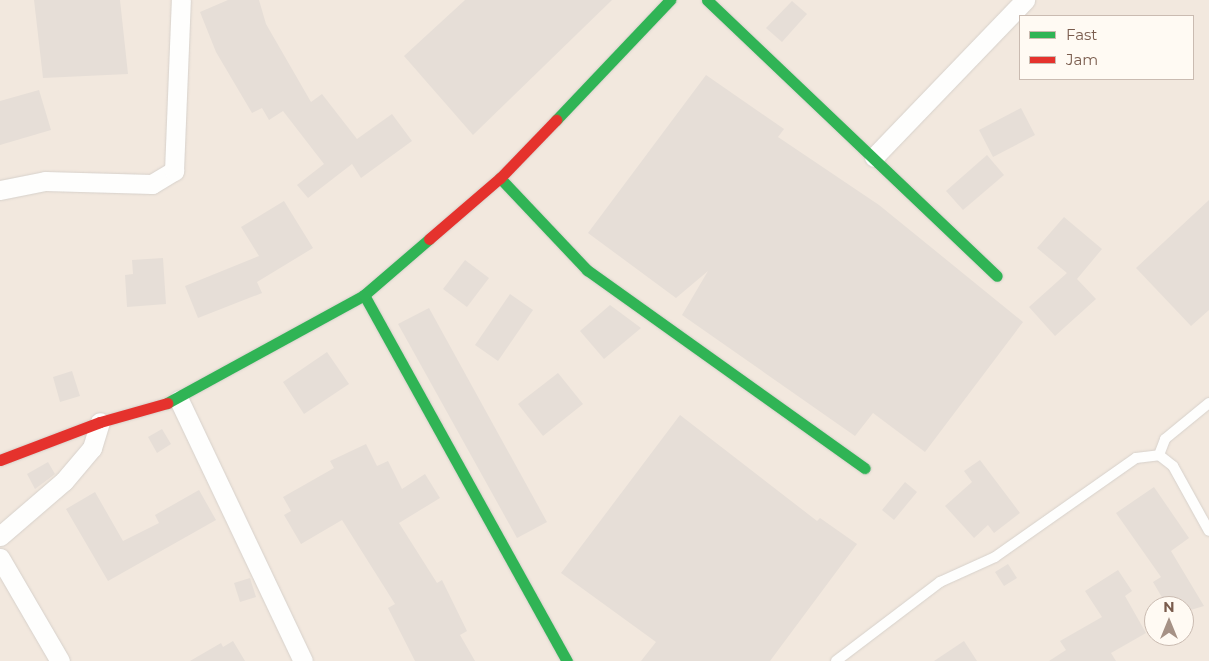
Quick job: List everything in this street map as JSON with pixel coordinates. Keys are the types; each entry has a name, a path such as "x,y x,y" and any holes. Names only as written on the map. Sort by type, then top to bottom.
{"street":[{"path":"0,190 45,182 152,184 174,171 182,0"},
{"path":"0,460 100,422 179,400 364,295 500,178 670,0"},
{"path":"707,0 997,276"},
{"path":"874,157 1025,0"},
{"path":"500,178 587,270 866,468"},
{"path":"364,295 567,661"},
{"path":"179,400 303,661"},
{"path":"0,536 64,480 92,448 100,422"},
{"path":"0,558 60,661"}],"lane":[{"path":"1159,455 1166,439 1209,403"},
{"path":"836,661 940,582 995,557 1136,458 1159,455 1173,466 1209,532"}],"shaded area":[{"path":"0,0 1209,0 1209,661 0,661"}],"building":[{"path":"34,0 120,0 128,74 43,78"},
{"path":"228,0 259,0 266,24 311,102 322,94 357,139 392,114 412,141 361,178 352,164 308,198 297,185 324,164 283,111 269,120 262,108 252,113 216,52 200,12"},
{"path":"465,0 612,0 473,135 404,56"},
{"path":"792,1 807,14 782,42 766,28"},
{"path":"706,75 784,129 778,137 879,205 1023,322 925,452 873,413 855,436 682,315 708,271 676,298 588,233"},
{"path":"39,90 51,130 0,145 0,101"},
{"path":"1021,108 1035,135 993,157 979,130"},
{"path":"987,155 1004,175 963,210 946,191"},
{"path":"1209,200 1209,310 1191,326 1136,268"},
{"path":"284,201 313,248 257,282 262,293 198,318 185,286 259,256 241,227"},
{"path":"1064,217 1102,249 1077,279 1096,299 1055,336 1029,307 1067,273 1037,248"},
{"path":"163,258 166,304 127,307 125,275 133,274 132,260"},
{"path":"465,260 489,278 467,307 443,289"},
{"path":"510,294 533,310 498,361 475,345"},
{"path":"610,305 641,328 604,359 580,331"},
{"path":"429,308 547,522 517,538 398,324"},
{"path":"327,352 349,384 304,414 283,382"},
{"path":"72,371 80,396 60,402 53,377"},
{"path":"558,373 583,404 543,436 518,404"},
{"path":"680,415 817,521 820,518 857,544 770,661 641,661 656,642 561,573"},
{"path":"162,429 171,444 157,453 148,437"},
{"path":"366,444 377,466 388,461 402,489 425,474 440,498 399,523 437,583 442,580 467,631 460,635 475,661 415,661 388,608 395,604 342,520 301,544 284,515 291,511 283,497 334,468 330,461"},
{"path":"980,460 1020,513 994,533 988,525 974,538 945,506 972,482 964,471"},
{"path":"48,462 55,474 35,489 27,474"},
{"path":"905,482 917,492 894,520 882,510"},
{"path":"1154,487 1189,538 1171,551 1204,606 1194,609 1194,596 1161,596 1153,582 1161,577 1116,513"},
{"path":"199,490 216,520 108,581 66,509 95,492 123,541 159,523 155,515"},
{"path":"1008,564 1017,578 1004,586 995,572"},
{"path":"1118,570 1132,591 1125,596 1144,629 1144,634 1111,653 1116,661 1049,661 1066,650 1060,641 1102,617 1085,591"},
{"path":"250,578 256,597 240,602 234,583"},
{"path":"233,641 245,661 190,661 221,643 223,647"},
{"path":"964,641 977,661 934,661"}],"traffic: fast":[{"path":"556,120 670,0"},
{"path":"707,0 997,276"},
{"path":"500,178 587,270 865,468"},
{"path":"167,403 364,295 429,239"},
{"path":"364,295 567,661"}],"traffic: jam":[{"path":"429,239 500,178 556,120"},
{"path":"0,460 100,422 167,403"}]}
